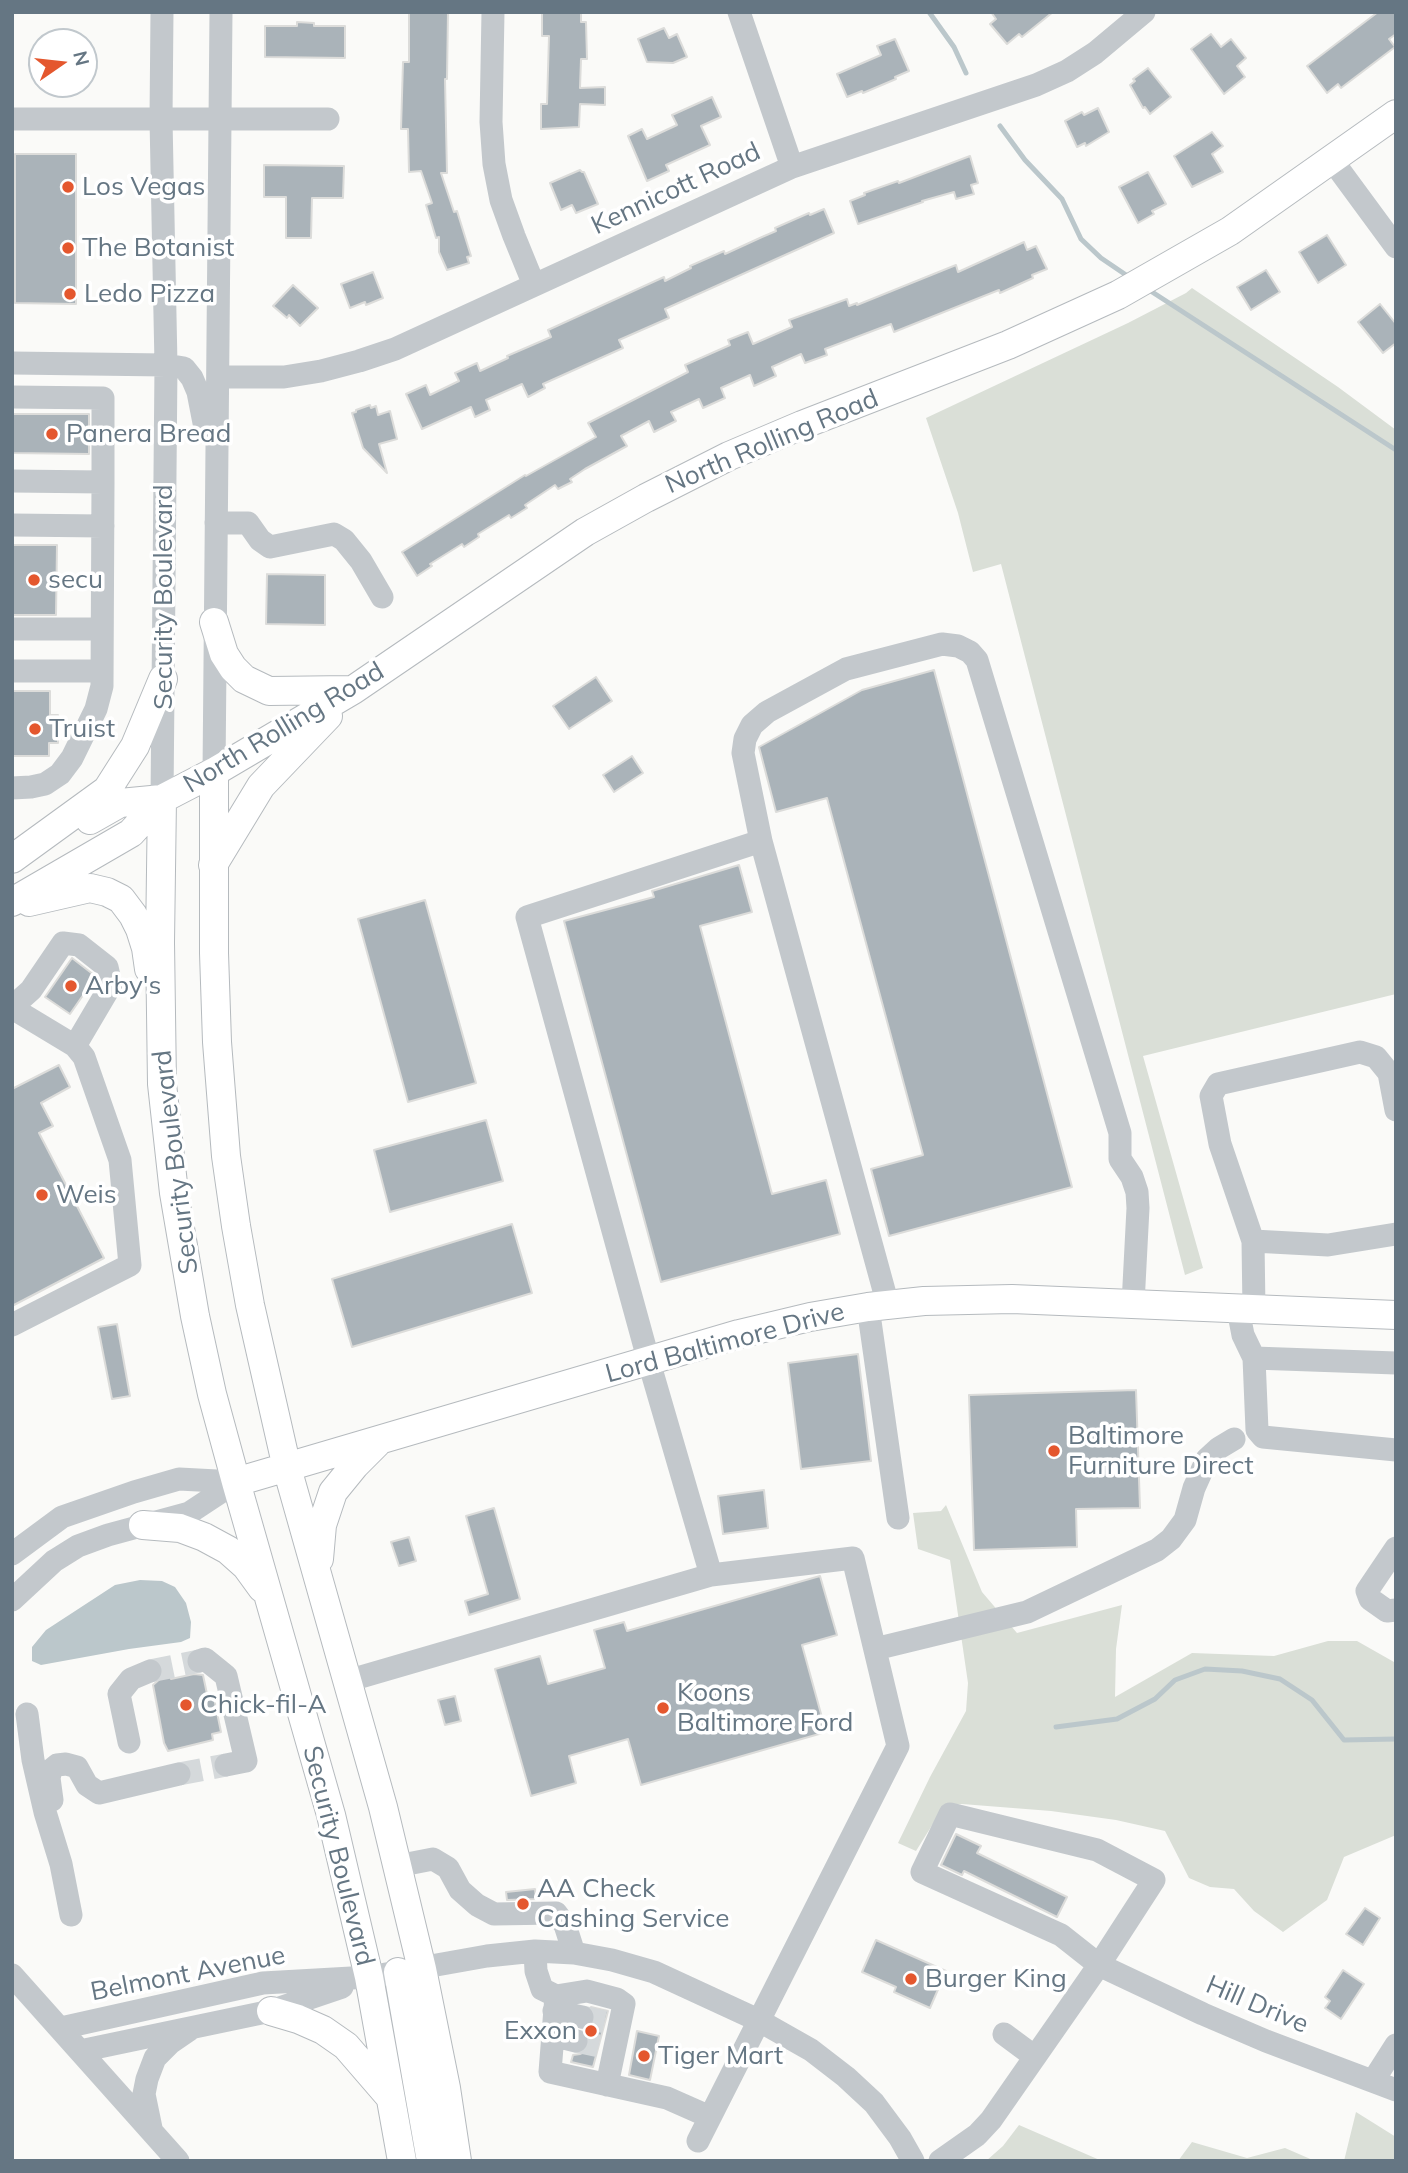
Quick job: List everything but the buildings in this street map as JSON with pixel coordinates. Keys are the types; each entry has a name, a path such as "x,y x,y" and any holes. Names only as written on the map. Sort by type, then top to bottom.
{"main road":[{"name":"North Rolling Road","path":"12,904 131,833 163,799 353,690 585,532 741,451 1007,345 1123,292 1230,231 1396,114"},
{"path":"214,622 224,654 244,679 269,691 353,690"},
{"path":"12,862 107,790 135,746 163,680"},
{"path":"213,865 261,786 353,690"},
{"name":"Security Boulevard","path":"214,772 217,1042 226,1156 250,1305 287,1468 397,1866 410,1970 446,2088 457,2161"},
{"name":"North Rolling Road","path":"12,862 120,803 163,799"},
{"name":"Security Boulevard","path":"163,799 160,942 162,1084 174,1193 195,1316 212,1394 331,1815 369,1977 402,2161"},
{"path":"12,904 90,888 121,899 133,915 146,948 162,1084"},
{"name":"Lord Baltimore Drive","path":"236,1482 739,1334 810,1317 878,1306 924,1301 1012,1299 1396,1315"},
{"path":"318,1575 322,1525 333,1492 355,1465 380,1441"},
{"path":"143,1525 180,1528 228,1550 246,1566 271,1600"},
{"path":"410,1970 430,2161"},
{"path":"271,2011 323,2030 346,2046 392,2099"}],"street":[{"name":"Security Boulevard","path":"162,12 161,120 166,365 163,799"},
{"name":"Security Boulevard","path":"214,772 222,12"},
{"path":"493,12 491,122 494,164 501,200 534,285"},
{"path":"739,12 792,167"},
{"name":"Kennicott Road","path":"218,377 284,377 321,371 395,349 792,167 1036,85 1067,71 1095,53 1137,14"},
{"path":"12,119 328,120"},
{"path":"1332,160 1396,247"},
{"path":"12,363 166,365 184,368 192,378 203,408 216,498"},
{"path":"12,397 103,398 102,686 96,709 72,758 60,774 45,784 12,788"},
{"path":"12,481 103,482"},
{"path":"215,523 248,523 260,540 270,547 334,534 344,540 361,561 382,597"},
{"path":"12,525 103,526"},
{"path":"12,629 102,629"},
{"path":"898,1518 878,1306 761,841 743,753 745,739 752,725 766,712 846,669 942,644 958,646 970,652 977,660 1120,1133 1121,1159 1137,1192 1133,1304"},
{"path":"12,671 102,671"},
{"path":"711,1575 649,1362 527,917 761,841"},
{"path":"12,1325 130,1265 120,1160 84,1057 75,1046 12,1007 31,990 63,943 79,945 107,967 111,985 75,1046"},
{"path":"1396,1110 1389,1073 1376,1058 1360,1052 1218,1084 1211,1096 1220,1144 1253,1241 1243,1335 1254,1358 1257,1430 1263,1437 1396,1450"},
{"path":"1253,1241 1328,1245 1396,1234"},
{"path":"1254,1358 1396,1363"},
{"path":"875,1648 1027,1612 1157,1550 1171,1539 1185,1520 1194,1488 1207,1459 1234,1439"},
{"name":"Lord Baltimore Drive","path":"12,1554 62,1517 134,1492 179,1479 236,1482"},
{"name":"Lord Baltimore Drive","path":"12,1600 54,1561 78,1546 189,1513 236,1482"},
{"path":"1396,1548 1367,1591 1370,1599 1387,1611 1396,1610"},
{"path":"347,1681 711,1575 853,1558 898,1746 698,2141"},
{"path":"200,1661 205,1659 226,1676 246,1761 226,1765"},
{"path":"129,1742 119,1694 131,1679 150,1671"},
{"path":"27,1714 33,1760 61,1864 71,1915"},
{"path":"47,1819 54,1813 49,1778 51,1770 57,1765 77,1767 87,1785 99,1793 179,1774"},
{"name":"Hill Drive","path":"1099,1965 1154,1880 1097,1850 950,1814 922,1872 1061,1936 1099,1965 1228,2025 1396,2090"},
{"path":"397,1866 433,1859 448,1868 460,1890 477,1905 494,1914 556,1913 565,1925 574,1953"},
{"path":"535,1951 536,1971 542,1989 555,2003 582,2017"},
{"name":"Belmont Avenue","path":"61,2028 262,1983 369,1977 487,1956 535,1951 574,1953 612,1959 654,1972 758,2020 811,2050 874,2103 900,2138 912,2161"},
{"path":"940,2161 977,2136 991,2120 1099,1965"},
{"path":"12,1975 152,2131 166,2157"},
{"name":"Belmont Avenue","path":"80,2051 271,2011 369,1977"},
{"path":"555,2003 587,1991 617,1999 624,2004 612,2024 607,2048 607,2085"},
{"path":"555,2003 550,2072 667,2098 710,2117"},
{"path":"152,2131 144,2094 155,2058 194,2026"},
{"path":"1004,2034 1035,2056"},
{"path":"552,2035 576,2041"},
{"path":"1373,2081 1396,2045"}],"shaded area":[{"path":"1192,288 1338,387 1396,430 1396,994 1143,1056 1203,1268 1185,1275 1001,564 973,572 958,513 926,418 1128,323"},
{"path":"946,1505 982,1592 1017,1633 1122,1605 1116,1649 1115,1697 1192,1653 1274,1656 1328,1641 1357,1641 1396,1661 1396,1835 1344,1857 1327,1900 1283,1932 1254,1911 1234,1889 1210,1887 1189,1878 1165,1831 1116,1820 1051,1811 962,1804 944,1806 916,1851 898,1843 966,1711 968,1683 950,1560 918,1549 913,1513 941,1511"},
{"path":"140,1580 162,1581 175,1587 186,1603 191,1622 190,1638 181,1642 41,1665 32,1661 32,1647 46,1630 115,1585"},
{"path":"1356,2112 1396,2137 1396,2161 1344,2161"},
{"path":"1019,2125 1102,2161 986,2161 1003,2146"},
{"path":"1192,2142 1247,2158 1285,2148 1315,2161 1178,2161"}],"waterway":[{"path":"929,12 954,47 966,73"},
{"path":"1000,126 1025,160 1062,199 1081,239 1101,258 1129,277"},
{"path":"1146,288 1396,450"},
{"path":"1056,1727 1117,1719 1155,1699 1175,1680 1205,1669 1242,1671 1280,1679 1312,1700 1344,1740 1396,1739"}],"tunnel":[{"path":"150,1671 199,1661"},
{"path":"179,1774 226,1765"},
{"path":"582,2017 605,2022"},
{"path":"576,2041 599,2046"}],"place":[{"name":"Los Vegas","path":"68,187"},
{"name":"The Botanist","path":"68,248"},
{"name":"Ledo Pizza","path":"70,294"},
{"name":"Panera Bread","path":"52,434"},
{"name":"secu","path":"34,580"},
{"name":"Truist","path":"35,729"},
{"name":"Arby's","path":"71,986"},
{"name":"Weis","path":"42,1195"},
{"name":"Baltimore Furniture Direct","path":"1054,1451"},
{"name":"Chick-fil-A","path":"186,1705"},
{"name":"Koons Baltimore Ford","path":"663,1708"},
{"name":"AA Check Cashing Service","path":"523,1904"},
{"name":"Burger King","path":"911,1979"},
{"name":"Exxon","path":"591,2031"},
{"name":"Tiger Mart","path":"644,2056"}]}
